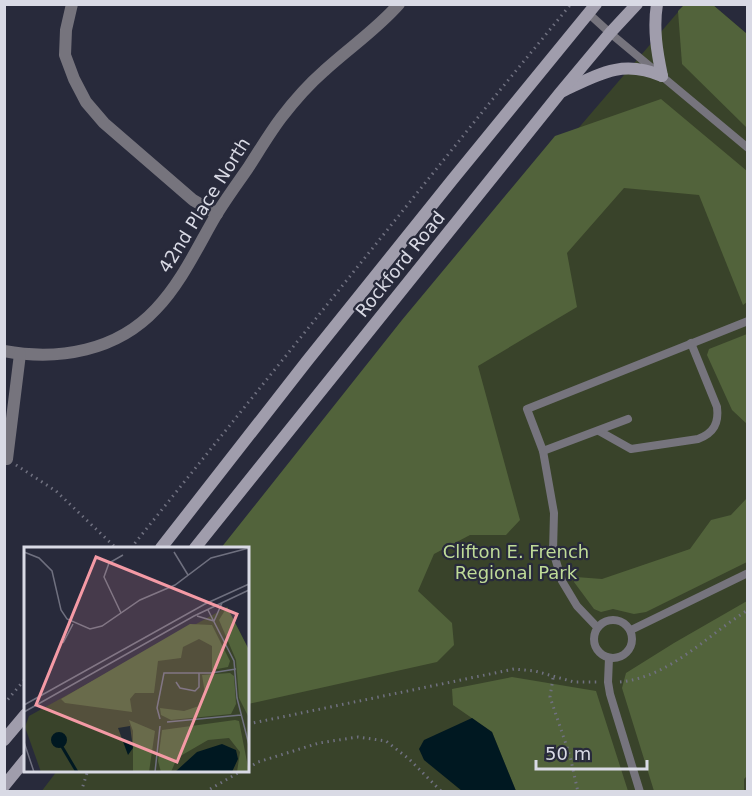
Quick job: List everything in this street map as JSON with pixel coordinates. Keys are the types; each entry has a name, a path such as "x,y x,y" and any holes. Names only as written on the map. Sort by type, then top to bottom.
{"main road":[{"name":"Rockford Road","path":"197,547 560,93 637,4"},
{"path":"657,4 655,33 662,76"},
{"name":"Rockford Road","path":"163,547 307,361 592,9"},
{"path":"560,93 598,75 622,69 638,68 662,76"},
{"path":"4,740 24,716"},
{"path":"4,786 24,761"}],"street":[{"path":"72,4 66,30 65,55 86,102 104,123 193,200 218,214"},
{"name":"42nd Place North","path":"4,351 44,355 75,353 105,344 132,330 156,310 175,286 218,214 275,127 302,93 324,70 385,20 399,4"},
{"path":"7,459 20,354"}],"lane":[{"path":"592,9 610,33 747,148"},
{"path":"597,627 577,606 562,581 553,550 554,513 543,451 527,409 747,321"},
{"path":"598,431 631,449 706,436 714,427 718,417 717,407 691,343"},
{"path":"543,451 628,419"},
{"path":"631,630 747,573"},
{"path":"612,619 624,623 631,630 630,647 621,656 609,658 594,647 593,635 597,627 605,621 612,619"},
{"path":"609,658 610,694 640,792"}],"path":[{"path":"133,547 571,4"},
{"path":"7,459 56,491 114,547"},
{"path":"616,682 635,680 669,666 747,610"},
{"path":"249,724 507,669 525,669 574,682 599,682"},
{"path":"553,677 550,697 570,756 578,792"},
{"path":"4,704 24,680"},
{"path":"249,767 258,762 319,744 358,737 386,741 409,759 442,792"},
{"path":"81,792 88,772"},
{"path":"205,792 241,772"}],"green space":[{"name":"Clifton E. French Regional Park","path":"684,5 713,5 747,34 747,791 41,792 56,772 249,772 249,547 437,293"},
{"path":"684,5 713,5 747,34 747,128 682,64 678,11"},
{"path":"661,99 747,171 747,302 743,305 699,195 624,188 567,253 577,307 478,366 520,520 506,535 470,535 434,554 418,591 452,623 454,645 437,662 249,704 249,547 222,547 402,320 555,136"},
{"path":"747,334 747,424 732,410 707,355 709,349"},
{"path":"747,498 747,562 646,612 634,614 613,609 601,612 594,609 574,582 576,577 602,579 690,549 711,520 731,515"},
{"path":"747,601 748,775 744,779 744,791 654,791 622,688 626,673"},
{"path":"512,677 596,691 628,791 516,791 492,732 453,705 452,689"}],"water":[{"path":"472,718 492,732 516,791 462,791 424,760 419,749 424,740"}]}
